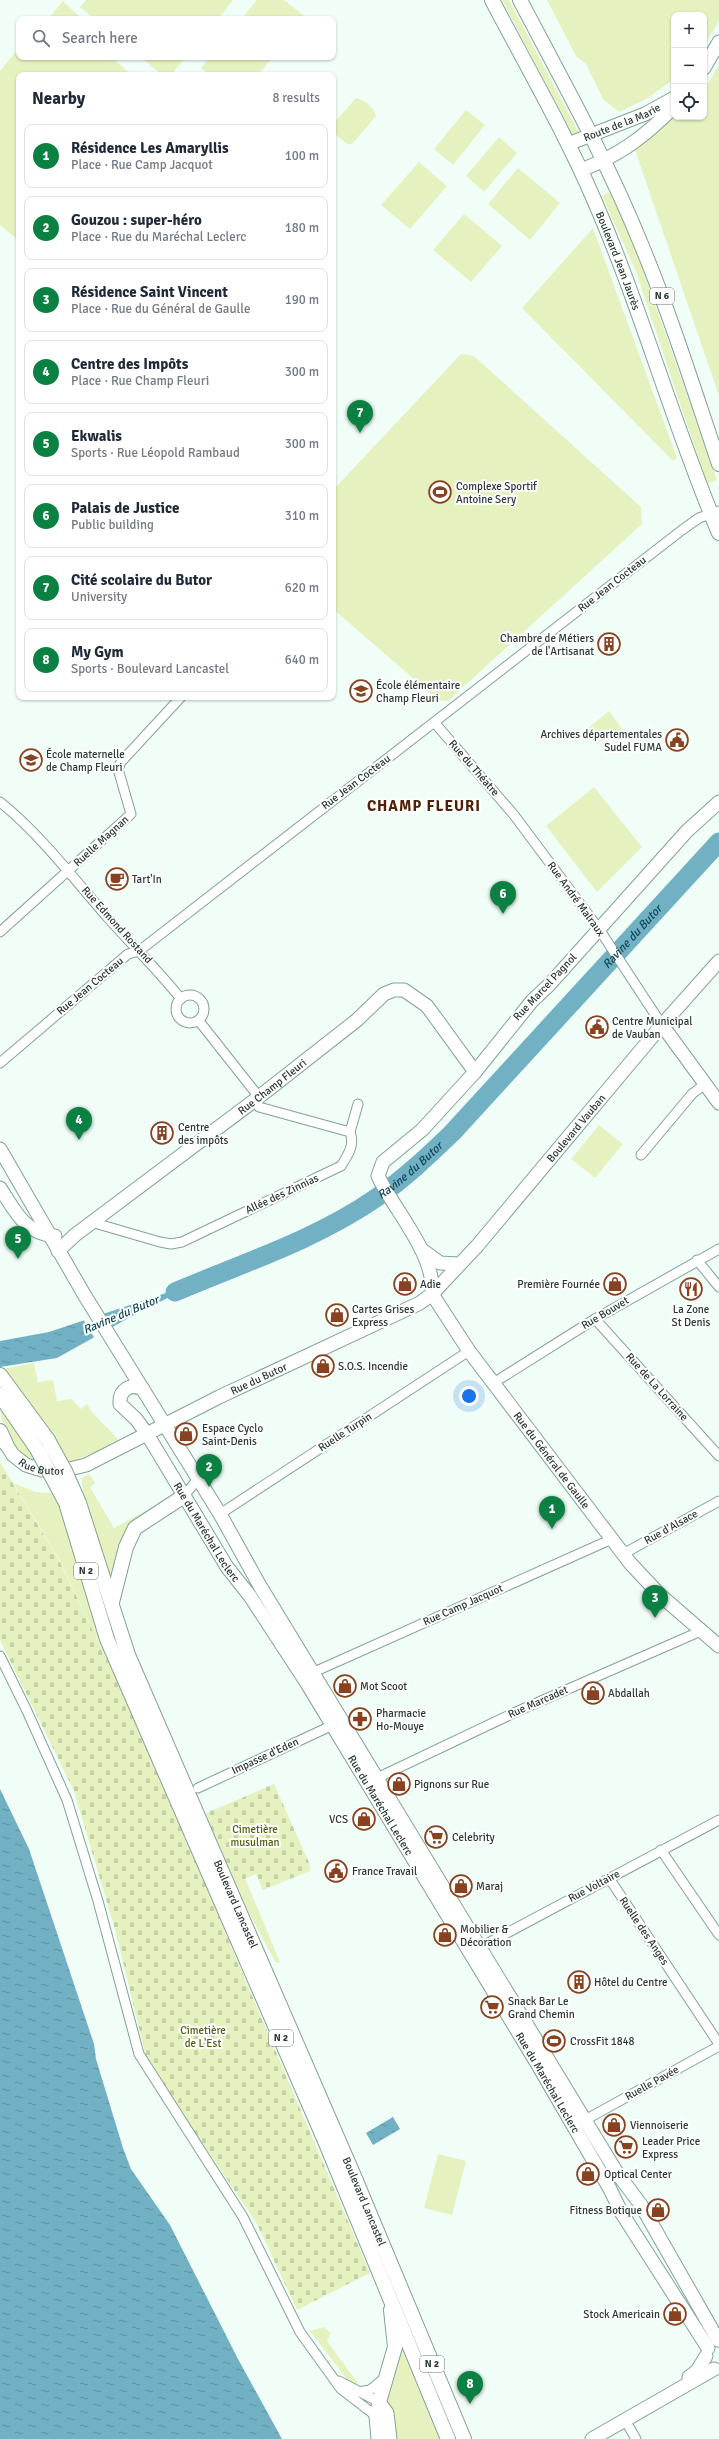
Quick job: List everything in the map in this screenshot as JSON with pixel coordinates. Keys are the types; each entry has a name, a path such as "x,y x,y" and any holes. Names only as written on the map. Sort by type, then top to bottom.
{"main road":[{"name":"Boulevard Jean Jaurès","path":"492,0 581,170 621,267 715,512 719,533"},
{"name":"N 6","path":"520,0 590,134 641,242 668,309 719,464"},
{"name":"Boulevard Lancastel","path":"0,1375 42,1444"},
{"name":"Boulevard Lancastel","path":"0,1395 65,1471 107,1639 322,2134 464,2439"},
{"path":"0,1431 3,1441"},
{"path":"112,1604 126,1547 135,1528 184,1496"},
{"name":"Boulevard Lancastel","path":"72,1503 112,1604 142,1687 354,2176 395,2293"},
{"path":"379,2402 394,2347 395,2293"},
{"path":"395,2293 424,2326 467,2427 475,2439"},
{"name":"N 2","path":"395,2293 448,2439"}],"street":[{"path":"707,63 719,42"},
{"name":"Route de la Marie","path":"568,144 590,134 609,129 671,99"},
{"name":"Route de la Marie","path":"581,170 604,162 624,150 671,110"},
{"name":"Rue Jean Cocteau","path":"0,1063 128,954 138,951 682,530 699,518 715,512"},
{"name":"Ruelle Magnan","path":"0,932 131,814 118,769 121,762 178,700"},
{"name":"Rue du Théatre","path":"434,722 514,815"},
{"name":"Rue Edmond Rostand","path":"0,802 68,871 138,951 153,965 181,999"},
{"name":"Rue Marcel Pagnol","path":"378,1176 379,1168 384,1162 422,1130 475,1072 501,1036 532,1001 601,933 687,831 719,802"},
{"name":"Rue André Malraux","path":"514,815 601,933 662,1025"},
{"name":"Boulevard Vauban","path":"432,1294 662,1025 719,961"},
{"name":"Rue Champ Fleuri","path":"58,1251 91,1222 257,1099 357,1020 384,994 394,990 404,990 426,1006 475,1072"},
{"path":"191,995 200,1000 204,1011 199,1021 188,1024 179,1018 176,1011 181,999 191,995"},
{"path":"199,1021 257,1099 260,1107 350,1132"},
{"path":"662,1025 719,1103"},
{"name":"Rue Champ Fleuri","path":"458,1049 471,1056 485,1060"},
{"path":"641,1155 692,1094 705,1084"},
{"name":"Allée des Zinnias","path":"91,1222 160,1242 170,1244 182,1242 341,1166 352,1145 350,1132 358,1104"},
{"name":"Rue du Maréchal Leclerc","path":"0,1149 58,1251 143,1389 163,1425 220,1514 260,1586 314,1672 377,1778 629,2225 707,2352 716,2370"},
{"name":"Rue du Général de Gaulle","path":"378,1176 395,1209 421,1250 432,1281 432,1294 469,1351 495,1382 623,1554 648,1584 719,1646"},
{"path":"0,1188 22,1221 36,1232 50,1235 75,1235"},
{"name":"Rue Bouvet","path":"495,1382 595,1319 696,1260 719,1249"},
{"name":"Rue du Général de Gaulle","path":"421,1250 440,1262 459,1264"},
{"path":"696,1260 719,1288"},
{"name":"Rue du Butor","path":"86,1465 163,1425 415,1306 432,1294"},
{"name":"Rue de La Lorraine","path":"595,1319 719,1456"},
{"name":"Ruelle Turpin","path":"220,1514 469,1351"},
{"name":"Rue du Maréchal Leclerc","path":"143,1389 136,1385 130,1386 120,1398 120,1404 136,1419 147,1434 227,1566 250,1596 624,2184 645,2212 718,2340 712,2342 707,2352"},
{"name":"Rue Butor","path":"3,1441 13,1455 26,1465 42,1470 61,1471 86,1465"},
{"path":"184,1496 197,1480"},
{"name":"Rue d'Alsace","path":"623,1554 719,1501"},
{"name":"Rue Camp Jacquot","path":"314,1672 612,1539"},
{"name":"Rue Marcadet","path":"377,1778 518,1711 701,1631"},
{"path":"0,1656 27,1711 67,1800 98,1901 139,2054 247,2223 300,2332 341,2389 376,2416"},
{"name":"Impasse d'Eden","path":"198,1788 332,1725"},
{"name":"Rue Voltaire","path":"475,1950 661,1850 718,1822"},
{"path":"661,1850 719,1935"},
{"name":"Ruelle des Anges","path":"609,1878 719,2045"},
{"name":"Ruelle Pavée","path":"584,2120 719,2045"},
{"path":"669,2394 697,2371 707,2352"},
{"path":"592,2439 669,2394 716,2370"},
{"path":"357,2392 370,2390 386,2377"},
{"path":"336,2380 379,2402 387,2413 390,2439"},
{"path":"378,2439 376,2416 379,2402"},
{"path":"624,2420 636,2439"}],"green space":[{"path":"86,0 233,0 220,16 91,16 80,7"},
{"path":"257,0 284,0 305,16 244,16"},
{"path":"502,0 509,0 579,133 573,136"},
{"path":"547,0 719,0 719,21 707,41 707,12 671,12 671,81 648,98 619,112 603,99 586,64 576,56"},
{"path":"63,1 79,16 50,16"},
{"path":"16,52 16,60 114,60 128,72 16,72 16,238 0,225 0,71"},
{"path":"144,60 184,60 174,72 158,72"},
{"path":"208,60 270,60 260,72 206,72 201,68"},
{"path":"719,65 719,396 634,147 671,119 707,120 707,85"},
{"path":"356,98 369,105 376,116 352,144 347,144 336,135 336,121"},
{"path":"466,110 485,125 453,165 434,149"},
{"path":"499,137 517,153 484,192 466,176"},
{"path":"419,162 447,186 410,229 381,205"},
{"path":"518,168 560,203 530,240 488,204"},
{"path":"613,191 642,267 717,480 707,484 635,269 602,196"},
{"path":"464,214 502,246 471,282 433,250"},
{"path":"593,228 677,458 673,461 522,308"},
{"path":"461,354 474,356 641,507 642,524 448,701 438,700 336,612 336,487"},
{"path":"609,711 624,732 614,738 604,741 589,739 584,736 587,729"},
{"path":"594,787 642,847 597,892 546,826"},
{"path":"599,1125 623,1144 595,1178 571,1159"},
{"path":"34,1363 38,1382 53,1380 57,1401 72,1399 81,1409 87,1404 94,1414 118,1440 110,1443 111,1446 68,1463 3,1369"},
{"path":"0,1403 40,1464 23,1454 10,1440 3,1423"},
{"name":"Cimetière de L'Est","path":"0,1462 59,1560 159,1769 239,1965 370,2273 297,2310 257,2224 147,2061 116,1933 74,1791 0,1640"},
{"path":"89,1474 95,1483 90,1487 114,1528 162,1502 130,1524 120,1549 113,1585 85,1502 81,1478"},
{"path":"13,1483 36,1492 54,1493 64,1511 126,1693 123,1694 59,1559"},
{"name":"Cimetière musulman","path":"274,1784 311,1867 310,1871 263,1890 256,1874 233,1884 204,1814"},
{"path":"245,1878 280,1962 276,1963 233,1884"},
{"path":"438,2154 466,2161 452,2215 424,2208"},
{"path":"324,2327 331,2333 327,2341 360,2386 349,2382 310,2331"},
{"path":"400,2340 441,2439 393,2439 382,2399"}],"water":[{"path":"199,1282 134,1315 57,1358 0,1367 0,1341 49,1332"},
{"path":"0,1789 29,1849 94,2044 96,2059 123,2148 131,2169 170,2225 238,2359 282,2439 0,2439"},
{"path":"393,2117 400,2129 373,2145 366,2133"}],"pier":[{"path":"101,1313 111,1330 95,1339 83,1319"}],"waterway":[{"name":"Ravine du Butor","path":"175,1292 304,1239 353,1213 386,1191 406,1175 452,1133 719,842"}],"place":[{"name":"Cité scolaire du Butor","path":"360,433"},
{"name":"Complexe Sportif Antoine Sery","path":"440,492"},
{"name":"Chambre de Métiers de l'Artisanat","path":"609,644"},
{"name":"École élémentaire Champ Fleuri","path":"361,691"},
{"name":"Archives départementales Sudel FUMA","path":"677,740"},
{"name":"École maternelle de Champ Fleuri","path":"31,760"},
{"name":"Tart'In","path":"117,879"},
{"name":"Palais de Justice","path":"503,914"},
{"name":"Centre Municipal de Vauban","path":"597,1027"},
{"name":"Centre des impôts","path":"162,1133"},
{"name":"Centre des Impôts","path":"79,1140"},
{"name":"Ekwalis","path":"18,1259"},
{"name":"Adie","path":"405,1284"},
{"name":"Première Fournée","path":"615,1284"},
{"name":"La Zone St Denis","path":"691,1289"},
{"name":"Cartes Grises Express","path":"337,1315"},
{"name":"S.O.S. Incendie","path":"323,1366"},
{"name":"Espace Cyclo Saint-Denis","path":"186,1434"},
{"name":"Gouzou : super-héro","path":"209,1487"},
{"name":"Résidence Les Amaryllis","path":"552,1529"},
{"name":"Résidence Saint Vincent","path":"655,1618"},
{"name":"Mot Scoot","path":"345,1686"},
{"name":"Abdallah","path":"593,1693"},
{"name":"Pharmacie Ho-Mouye","path":"360,1719"},
{"name":"Pignons sur Rue","path":"399,1784"},
{"name":"VCS","path":"364,1819"},
{"name":"Celebrity","path":"436,1837"},
{"name":"France Travail","path":"336,1871"},
{"name":"Maraj","path":"461,1886"},
{"name":"Mobilier & Décoration","path":"445,1935"},
{"name":"Hôtel du Centre","path":"579,1982"},
{"name":"Snack Bar Le Grand Chemin","path":"492,2007"},
{"name":"CrossFit 1848","path":"554,2041"},
{"name":"Viennoiserie","path":"614,2125"},
{"name":"Leader Price Express","path":"626,2147"},
{"name":"Optical Center","path":"588,2174"},
{"name":"Fitness Botique","path":"658,2210"},
{"name":"Stock Americain","path":"675,2314"},
{"name":"My Gym","path":"470,2404"}],"district":[{"name":"CHAMP FLEURI","path":"424,806"}]}
